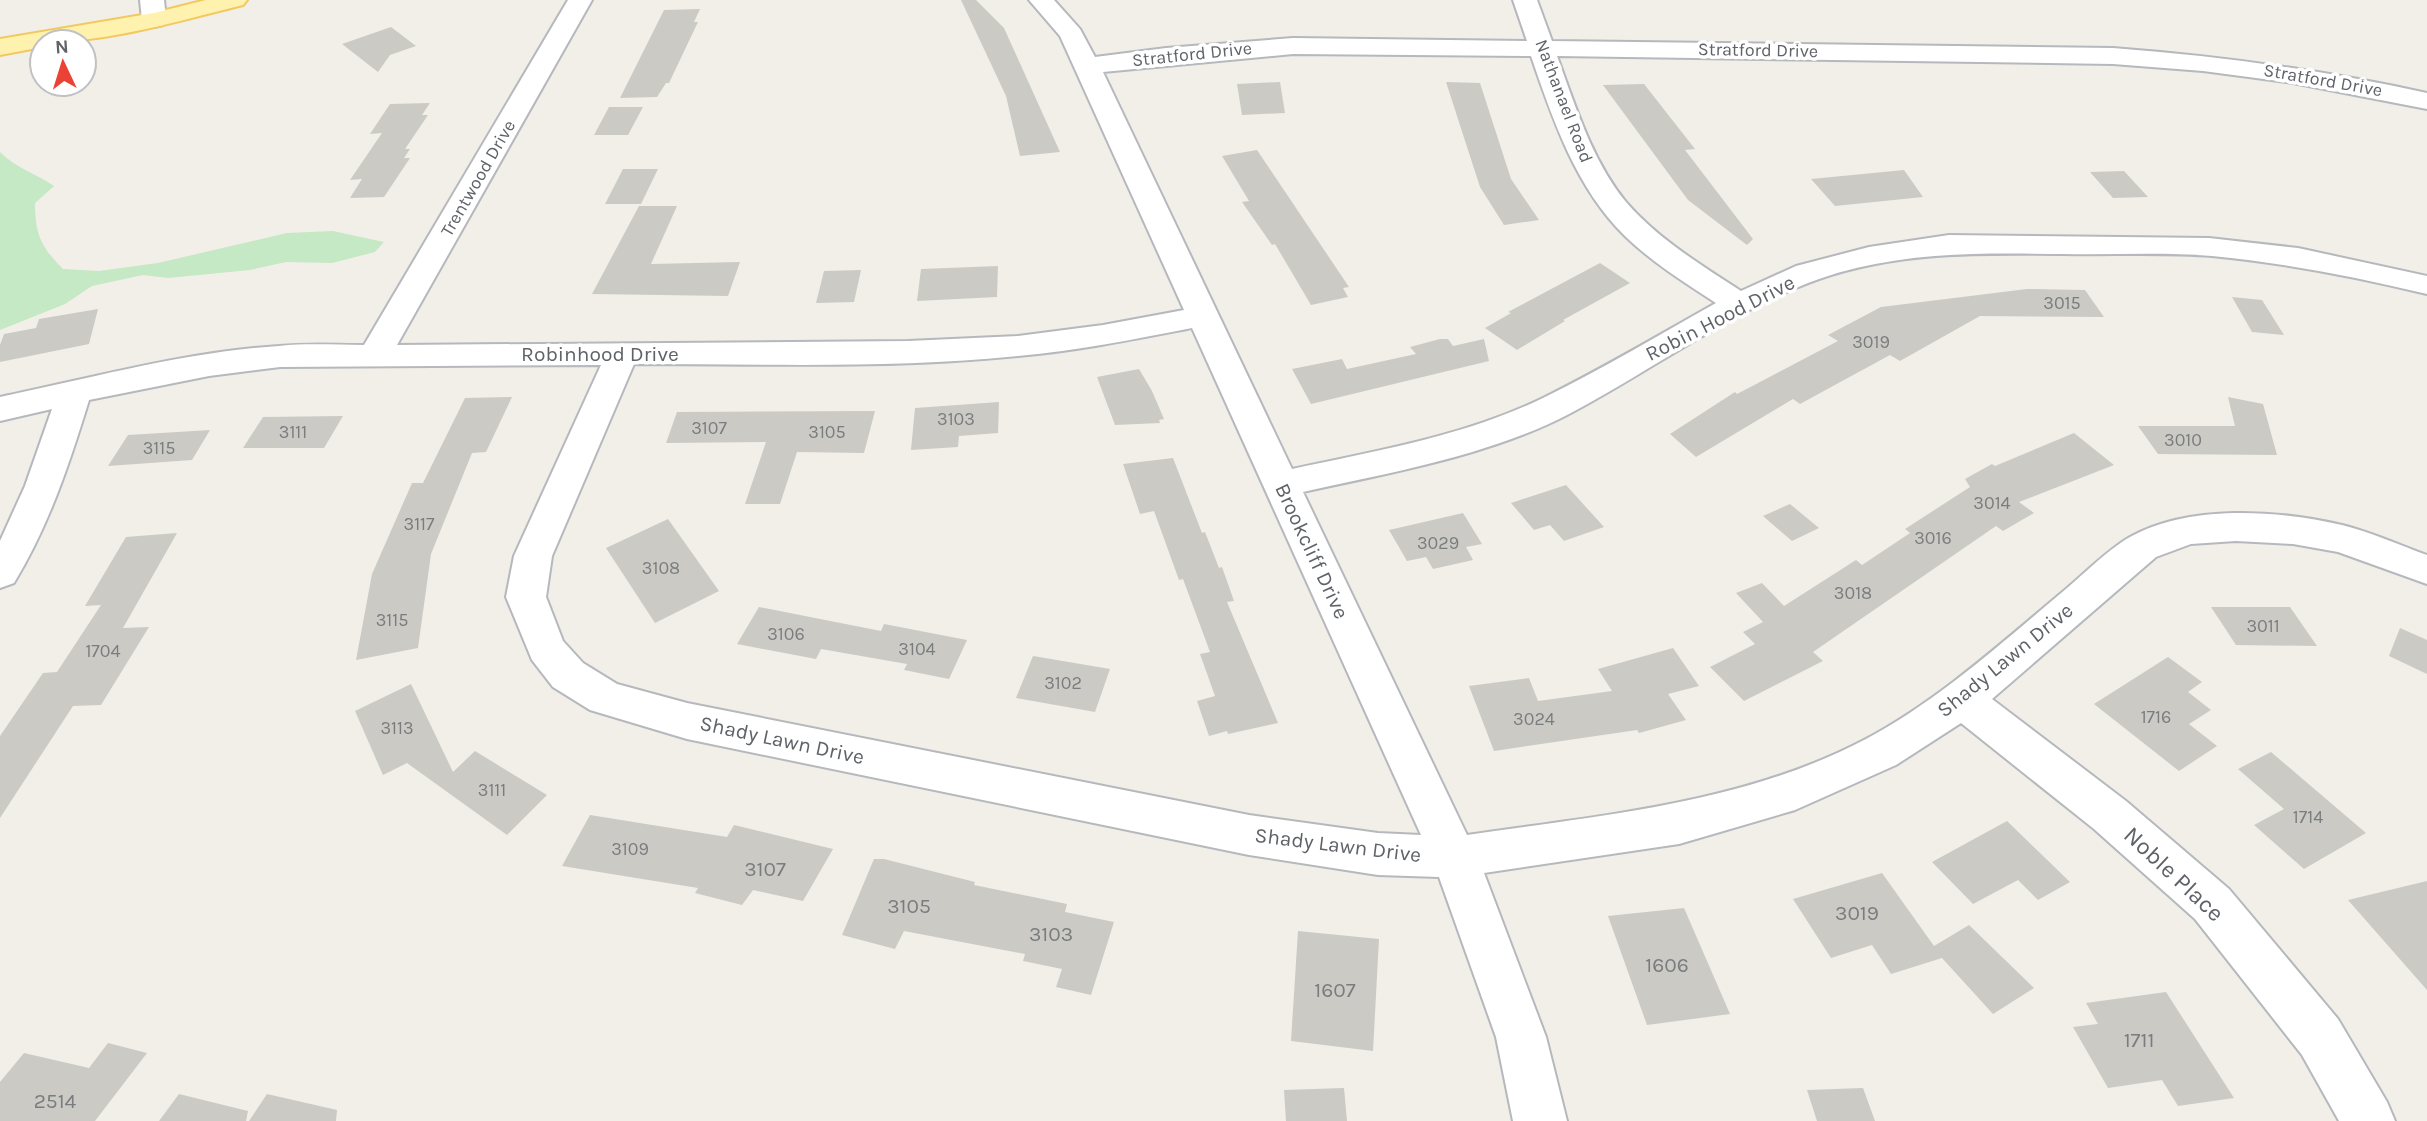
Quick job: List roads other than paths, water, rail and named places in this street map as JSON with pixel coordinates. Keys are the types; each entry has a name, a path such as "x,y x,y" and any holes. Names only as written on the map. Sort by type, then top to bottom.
{"main road":[{"path":"0,47 153,10 235,0"}],"street":[{"name":"Trentwood Drive","path":"375,355 580,0"},
{"name":"Brookcliff Drive","path":"1041,0 1070,34 1087,66 1454,857 1474,904 1521,1037 1539,1121"},
{"name":"Nathanael Road","path":"1525,0 1586,163 1606,193 1634,228 1696,276 1739,304"},
{"name":"Stratford Drive","path":"1087,66 1166,55 1293,46 2142,56 2223,63 2427,101"},
{"name":"Robin Hood Drive","path":"1282,484 1418,454 1542,412 1739,304 1807,273 1880,253 1949,244 2209,247 2298,257 2427,285"},
{"name":"Robinhood Drive","path":"0,410 233,360 280,356 908,352 1018,346 1102,335 1203,316"},
{"name":"Shady Lawn Drive","path":"622,354 533,556 526,597 546,649 568,675 605,698 687,721 1249,835 1378,854 1454,857 1679,824 1795,792 1881,752 1962,700 2143,547 2188,530 2236,527 2343,539 2427,570"},
{"path":"0,573 13,553 41,495 74,393"},
{"name":"Noble Place","path":"1962,700 2110,815 2212,904 2320,1037 2368,1121"}]}
